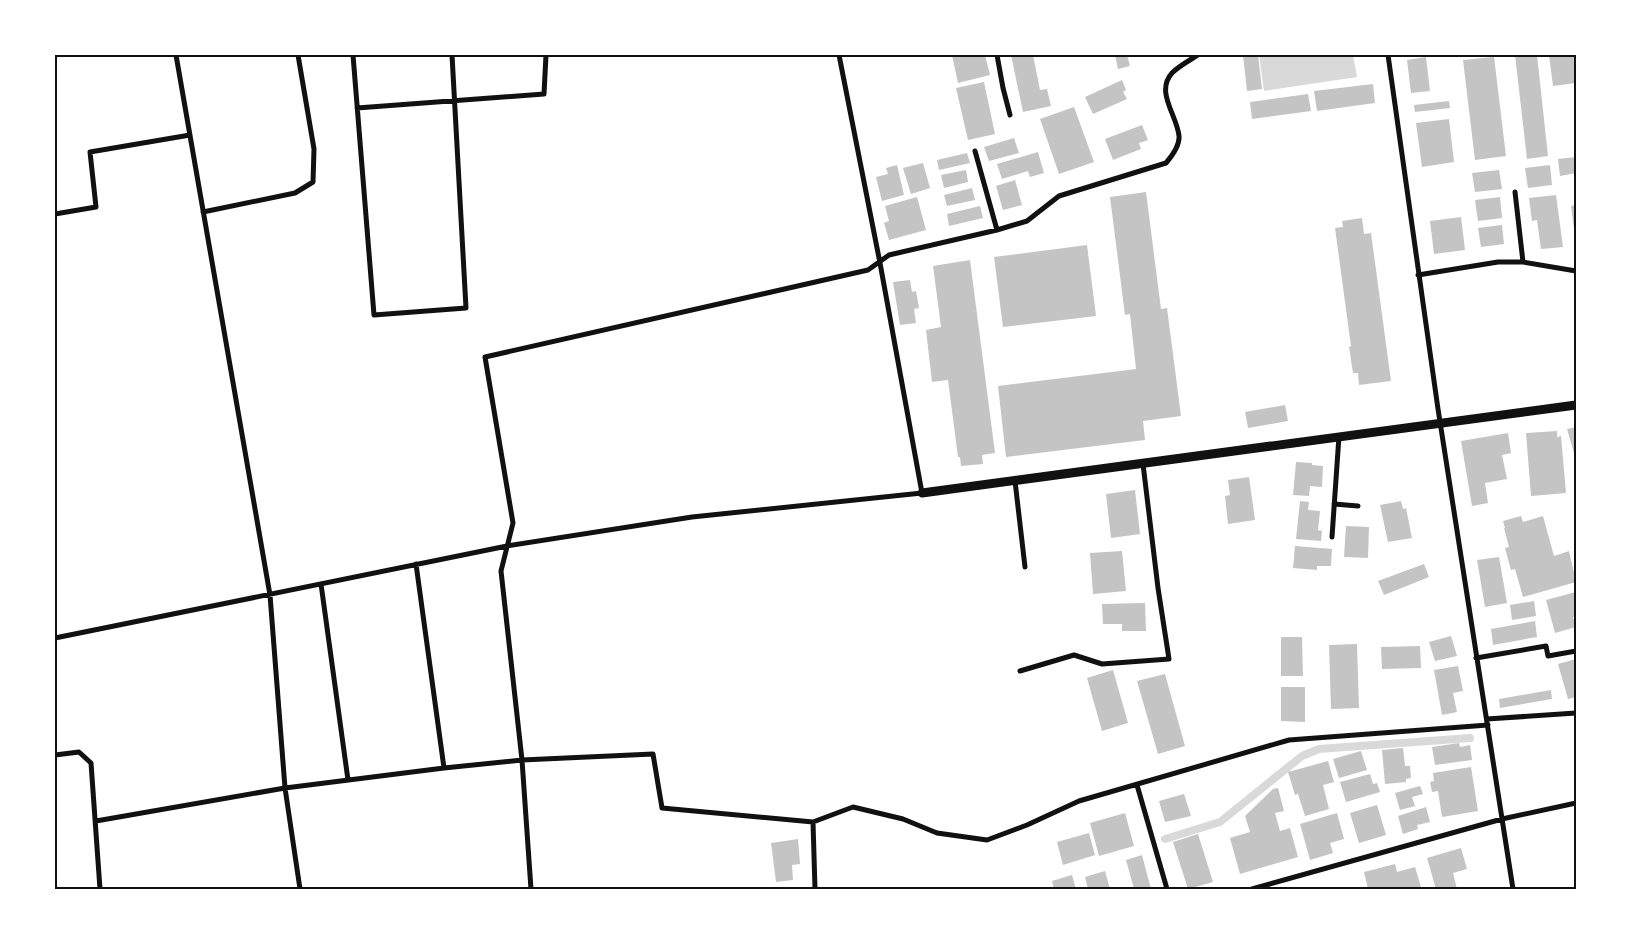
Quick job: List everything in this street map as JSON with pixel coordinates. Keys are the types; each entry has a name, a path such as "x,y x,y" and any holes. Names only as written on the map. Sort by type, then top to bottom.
{"street":[{"path":"176,55 270,595 285,788 300,889"},
{"path":"203,212 295,193 314,182 314,149 298,55"},
{"path":"353,55 374,316 466,308 452,55"},
{"path":"357,108 544,94 546,55"},
{"path":"839,55 880,262 922,493"},
{"path":"997,55 1010,115"},
{"path":"531,889 522,760 501,571 513,523 485,356 868,270 889,255 997,230 1027,221 1059,196 1166,163 1175,153 1179,136 1165,92 1167,81 1173,72 1198,55"},
{"path":"1388,55 1440,422 1513,889"},
{"path":"55,214 96,207 90,152 190,135"},
{"path":"975,150 997,230"},
{"path":"1515,192 1523,262"},
{"path":"1418,274 1498,262 1523,262 1576,271"},
{"path":"55,638 507,546 692,517 922,493 1576,404"},
{"path":"1332,537 1339,436"},
{"path":"1020,672 1074,655 1102,664 1169,659 1158,588 1143,464"},
{"path":"1014,481 1025,567"},
{"path":"1334,504 1358,506"},
{"path":"416,564 444,768"},
{"path":"321,584 348,780"},
{"path":"1476,658 1546,646 1548,656 1576,651"},
{"path":"96,822 285,788 444,768 522,760 653,754 662,808 813,822 853,807 903,819 937,833 987,840 1027,825 1079,801 1289,740 1576,713"},
{"path":"55,755 79,752 92,763 100,889"},
{"path":"1137,785 1167,889"},
{"path":"1252,889 1502,819 1576,803"},
{"path":"813,822 815,889"}],"shaded area":[{"path":"1259,55 1353,55 1357,77 1264,91"}],"building":[{"path":"952,55 985,55 990,75 958,83"},
{"path":"1011,55 1033,55 1040,90 1047,89 1051,106 1023,112"},
{"path":"1115,55 1127,55 1130,66 1118,69"},
{"path":"1243,55 1258,55 1262,89 1247,91"},
{"path":"1515,55 1537,55 1548,156 1527,159"},
{"path":"1549,55 1576,55 1576,83 1553,86"},
{"path":"1426,57 1430,91 1411,93 1407,60"},
{"path":"1494,57 1506,156 1475,160 1463,60"},
{"path":"1122,80 1126,90 1123,92 1127,99 1093,114 1085,97"},
{"path":"984,82 995,134 968,140 956,88"},
{"path":"1373,84 1375,103 1317,111 1314,91"},
{"path":"1308,94 1311,111 1252,119 1250,102"},
{"path":"1449,101 1450,108 1415,112 1414,105"},
{"path":"1074,107 1094,162 1059,174 1040,119"},
{"path":"1449,119 1454,162 1422,167 1416,123"},
{"path":"1142,125 1148,140 1139,143 1141,149 1113,160 1105,139"},
{"path":"1014,138 1019,153 989,161 984,147"},
{"path":"1038,152 1044,173 1030,177 1028,171 1002,179 997,164"},
{"path":"967,153 970,163 939,170 937,160"},
{"path":"1576,157 1576,173 1560,176 1558,159"},
{"path":"923,163 930,188 911,194 903,168"},
{"path":"897,165 904,195 882,201 876,177 888,174 886,168"},
{"path":"1550,165 1552,185 1528,188 1525,168"},
{"path":"966,170 968,182 944,188 941,175"},
{"path":"1499,170 1502,189 1475,192 1472,173"},
{"path":"1015,180 1022,205 1003,210 996,186"},
{"path":"972,188 975,200 947,206 944,195"},
{"path":"1146,192 1161,309 1167,308 1181,416 1143,421 1145,440 1006,457 998,386 1136,369 1130,314 1125,315 1110,197"},
{"path":"1556,195 1563,247 1541,249 1537,220 1532,221 1529,198"},
{"path":"917,197 926,230 889,240 884,223 889,221 885,206"},
{"path":"1500,197 1502,218 1478,221 1475,200"},
{"path":"1576,205 1576,237 1575,237 1571,206"},
{"path":"980,206 983,218 949,226 947,214"},
{"path":"1461,217 1465,250 1434,254 1430,221"},
{"path":"1362,218 1364,234 1371,233 1391,381 1359,385 1358,373 1353,373 1349,347 1351,346 1335,228 1343,227 1342,221"},
{"path":"1502,225 1504,244 1481,247 1478,228"},
{"path":"1087,245 1096,316 1003,327 994,257"},
{"path":"970,260 995,453 982,455 983,464 961,466 960,457 958,457 948,380 932,382 926,330 941,327 933,266"},
{"path":"910,280 912,292 916,291 919,308 914,309 916,323 900,325 893,282"},
{"path":"1285,405 1288,421 1248,428 1245,412"},
{"path":"1576,427 1576,460 1567,429"},
{"path":"1557,431 1557,437 1561,436 1566,493 1531,496 1526,433"},
{"path":"1508,433 1511,453 1502,455 1507,479 1485,483 1488,503 1472,506 1461,441"},
{"path":"1296,462 1323,466 1322,487 1310,486 1309,496 1293,495"},
{"path":"1249,477 1255,520 1228,524 1225,496 1230,495 1228,480"},
{"path":"1135,490 1140,534 1111,538 1106,494"},
{"path":"1300,501 1309,502 1308,510 1320,511 1318,530 1322,531 1321,541 1296,539"},
{"path":"1401,501 1403,509 1406,508 1412,538 1388,542 1380,505"},
{"path":"1521,516 1523,522 1543,516 1554,556 1569,551 1576,582 1523,597 1515,569 1511,570 1505,548 1509,547 1503,521"},
{"path":"1346,526 1369,527 1368,558 1344,557"},
{"path":"1295,546 1332,549 1331,566 1317,566 1317,570 1293,568"},
{"path":"1122,551 1126,591 1093,594 1090,553"},
{"path":"1499,557 1507,603 1485,607 1477,560"},
{"path":"1424,564 1429,577 1384,595 1378,581"},
{"path":"1576,592 1576,616 1573,617 1576,627 1555,633 1546,600"},
{"path":"1534,601 1536,616 1512,620 1510,605"},
{"path":"1145,603 1146,631 1122,631 1122,624 1103,624 1102,604"},
{"path":"1535,621 1537,637 1493,645 1491,629"},
{"path":"1451,636 1457,656 1435,661 1429,642"},
{"path":"1281,637 1302,637 1303,676 1281,676"},
{"path":"1357,644 1359,708 1331,709 1329,645"},
{"path":"1420,646 1421,668 1382,669 1381,647"},
{"path":"1576,659 1576,697 1568,699 1558,664"},
{"path":"1458,666 1463,691 1453,693 1457,712 1442,715 1434,670"},
{"path":"1113,670 1128,723 1102,731 1087,678"},
{"path":"1165,674 1185,746 1158,754 1137,681"},
{"path":"1281,687 1305,687 1305,722 1281,721"},
{"path":"1551,690 1552,699 1500,708 1499,699"},
{"path":"1459,743 1460,747 1470,745 1472,760 1435,765 1432,747"},
{"path":"1403,748 1405,766 1410,766 1411,778 1406,779 1406,782 1385,784 1382,750"},
{"path":"1361,751 1367,770 1339,778 1333,759"},
{"path":"1328,761 1334,782 1323,785 1329,809 1305,816 1298,794 1295,795 1288,772"},
{"path":"1471,767 1478,811 1442,817 1438,791 1432,792 1430,782 1434,781 1433,773"},
{"path":"1370,774 1373,784 1377,783 1380,792 1346,802 1340,782"},
{"path":"1420,786 1423,794 1412,797 1415,806 1400,810 1395,793"},
{"path":"1278,788 1284,811 1275,813 1280,831 1290,828 1298,857 1240,874 1230,838 1250,832 1245,816 1273,789"},
{"path":"1184,794 1191,816 1165,822 1159,801"},
{"path":"1377,805 1386,835 1359,843 1350,813"},
{"path":"1426,807 1430,822 1417,825 1418,829 1403,834 1398,816"},
{"path":"1125,813 1134,846 1099,856 1090,823"},
{"path":"1337,813 1344,839 1330,843 1333,853 1310,860 1300,824"},
{"path":"1089,833 1095,855 1063,865 1057,842"},
{"path":"1198,834 1213,882 1188,889 1173,842"},
{"path":"798,839 800,864 792,865 793,880 776,882 771,843"},
{"path":"1461,848 1467,869 1453,873 1457,889 1436,889 1427,858"},
{"path":"1142,855 1151,889 1134,889 1126,860"},
{"path":"1395,864 1397,872 1415,867 1421,887 1412,889 1368,889 1364,872"},
{"path":"1105,871 1110,889 1088,889 1085,877"},
{"path":"1072,875 1076,889 1054,889 1052,881"}],"waterway":[{"path":"1165,839 1220,822 1302,756 1319,749 1470,738"}]}
